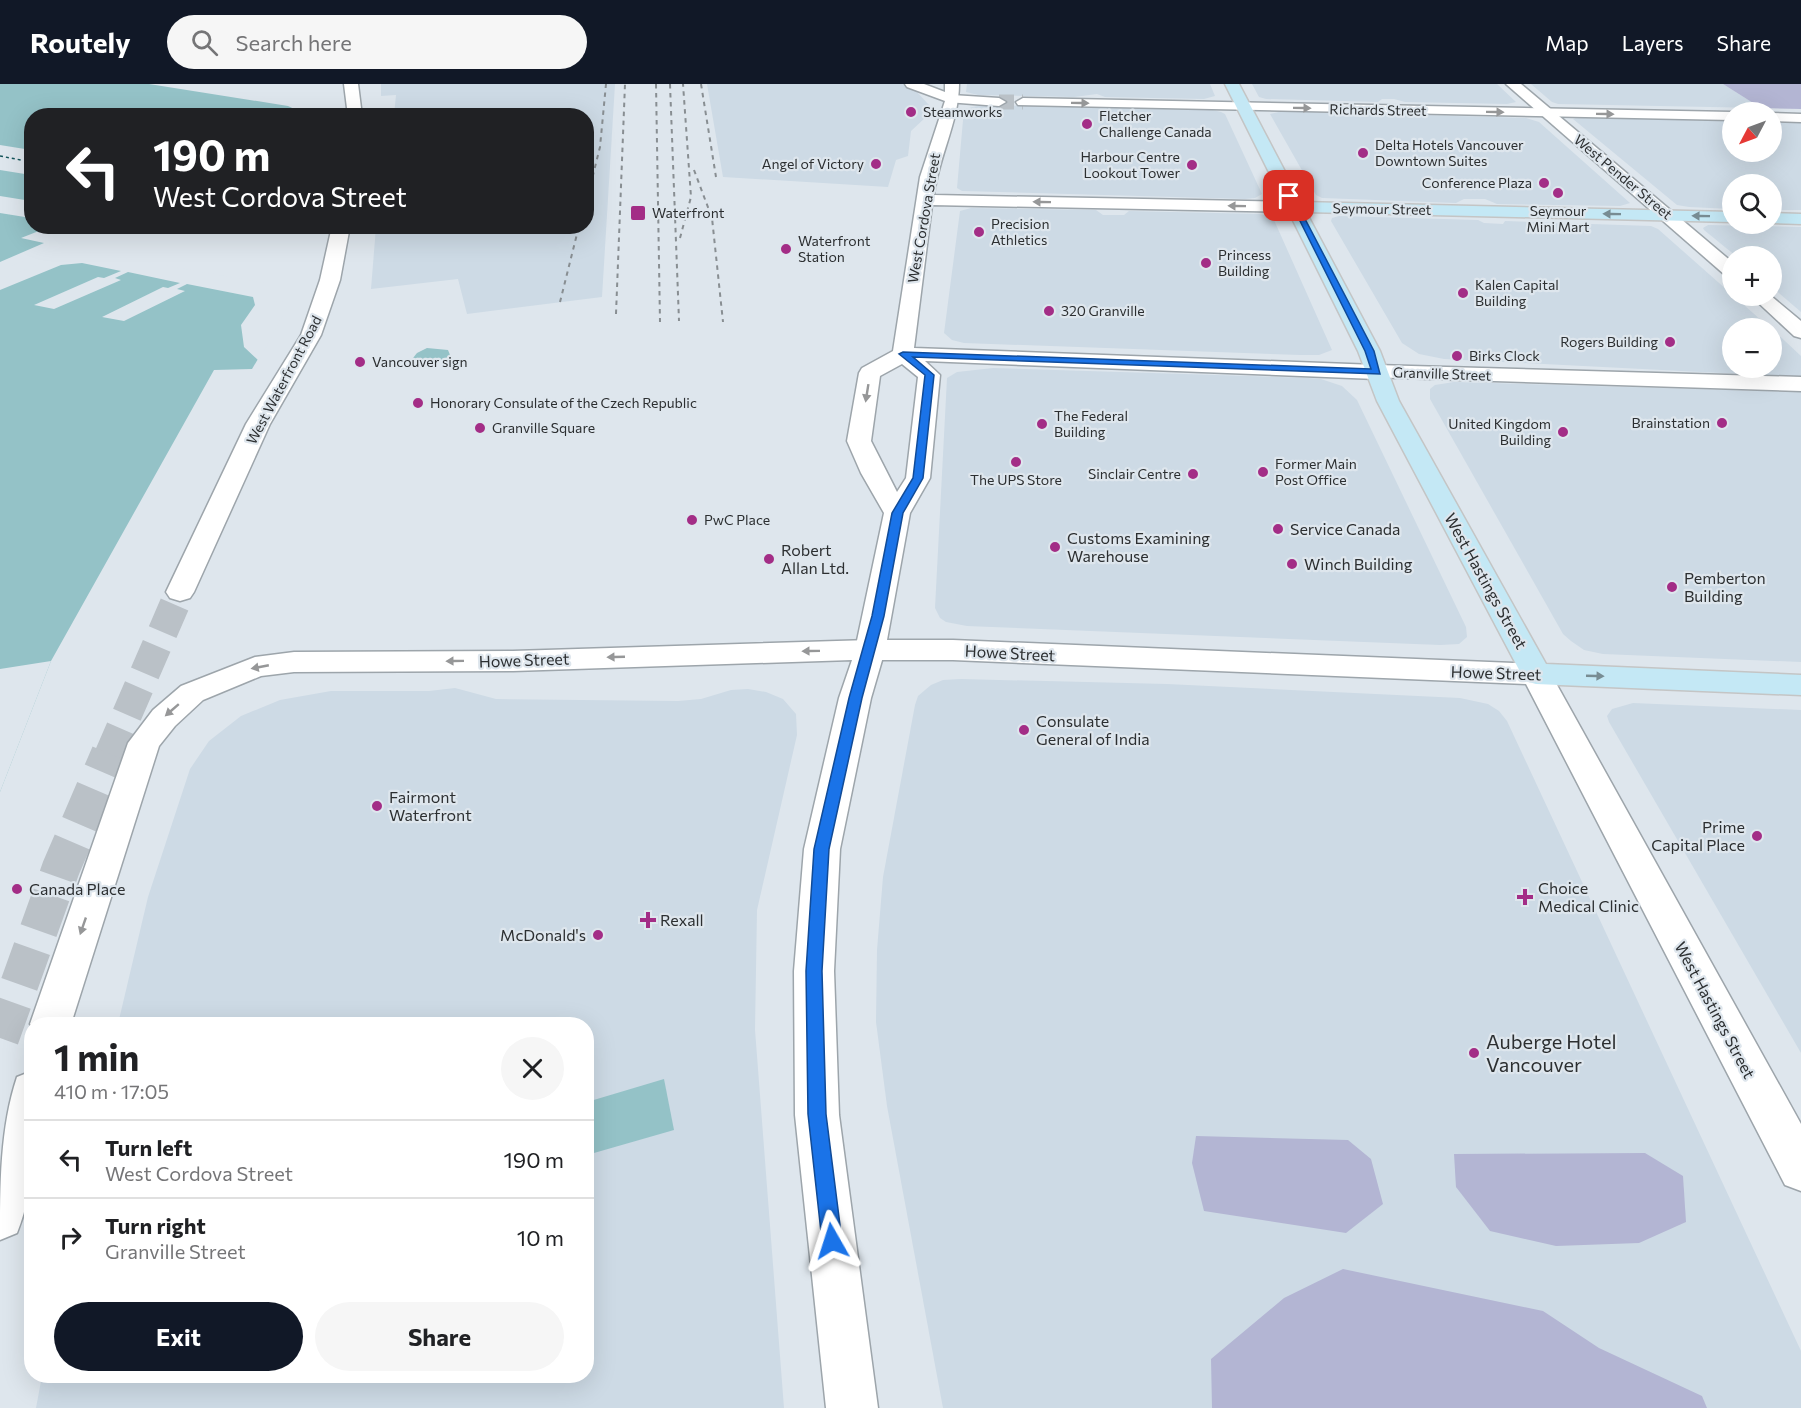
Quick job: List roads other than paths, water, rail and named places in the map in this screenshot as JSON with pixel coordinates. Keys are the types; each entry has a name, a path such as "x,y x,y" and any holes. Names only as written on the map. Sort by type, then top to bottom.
{"main road":[{"path":"351,84 354,108"},
{"path":"912,84 999,102"},
{"name":"West Hastings Street","path":"1232,84 1370,351 1388,401 1801,1169"},
{"name":"West Pender Street","path":"1513,84 1722,262"},
{"name":"West Cordova Street","path":"903,354 924,200 938,138 952,91"},
{"name":"Richards Street","path":"1023,102 1722,116"},
{"path":"1782,117 1801,118"},
{"name":"Seymour Street","path":"924,200 1722,217"},
{"path":"1782,218 1801,219"},
{"name":"West Waterfront Road","path":"180,592 258,424 311,335 330,280 339,234"},
{"path":"1771,306 1801,332"},
{"path":"852,1408 817,1114 814,971 822,849 855,698 870,650 897,513 918,478 929,375 903,354 870,374 859,441 873,473 897,513"},
{"name":"Granville Street","path":"903,354 1376,372 1801,384"},
{"name":"Howe Street","path":"53,1017 144,743 164,718 192,693 255,667 294,662 513,661 870,650 952,650 1801,685"},
{"path":"0,1217 24,1122"}],"tunnel":[{"path":"999,102 1023,102"},
{"path":"109,756 180,592"},
{"path":"0,1038 61,868 110,754"}],"railway":[{"path":"594,171 600,147 606,84"},
{"path":"616,314 625,84"},
{"path":"656,84 660,322"},
{"path":"670,84 679,321"},
{"path":"680,238 691,197 683,84"},
{"path":"701,84 716,177"},
{"path":"694,170 712,218 723,322"},
{"path":"560,302 577,234"}],"place":[{"name":"Steamworks","path":"911,112"},
{"name":"Fletcher Challenge Canada","path":"1087,124"},
{"name":"Delta Hotels Vancouver Downtown Suites","path":"1363,153"},
{"name":"Angel of Victory","path":"876,164"},
{"name":"Harbour Centre Lookout Tower","path":"1192,165"},
{"name":"Conference Plaza","path":"1544,183"},
{"name":"Seymour Mini Mart","path":"1558,193"},
{"name":"Waterfront","path":"638,213"},
{"name":"Precision Athletics","path":"979,232"},
{"name":"Waterfront Station","path":"786,249"},
{"name":"Princess Building","path":"1206,263"},
{"name":"Kalen Capital Building","path":"1463,293"},
{"name":"320 Granville","path":"1049,311"},
{"name":"Rogers Building","path":"1670,342"},
{"name":"Birks Clock","path":"1457,356"},
{"name":"Vancouver sign","path":"360,362"},
{"name":"Honorary Consulate of the Czech Republic","path":"418,403"},
{"name":"Brainstation","path":"1722,423"},
{"name":"The Federal Building","path":"1042,424"},
{"name":"Granville Square","path":"480,428"},
{"name":"United Kingdom Building","path":"1563,432"},
{"name":"The UPS Store","path":"1016,462"},
{"name":"Former Main Post Office","path":"1263,472"},
{"name":"Sinclair Centre","path":"1193,474"},
{"name":"PwC Place","path":"692,520"},
{"name":"Service Canada","path":"1278,529"},
{"name":"Customs Examining Warehouse","path":"1055,547"},
{"name":"Robert Allan Ltd.","path":"769,559"},
{"name":"Winch Building","path":"1292,564"},
{"name":"Pemberton Building","path":"1672,587"},
{"name":"Consulate General of India","path":"1024,730"},
{"name":"Fairmont Waterfront","path":"377,806"},
{"name":"Prime Capital Place","path":"1757,836"},
{"name":"Canada Place","path":"17,889"},
{"name":"Choice Medical Clinic","path":"1525,897"},
{"name":"Rexall","path":"648,920"},
{"name":"McDonald's","path":"598,935"},
{"name":"Auberge Hotel Vancouver","path":"1474,1053"}]}
